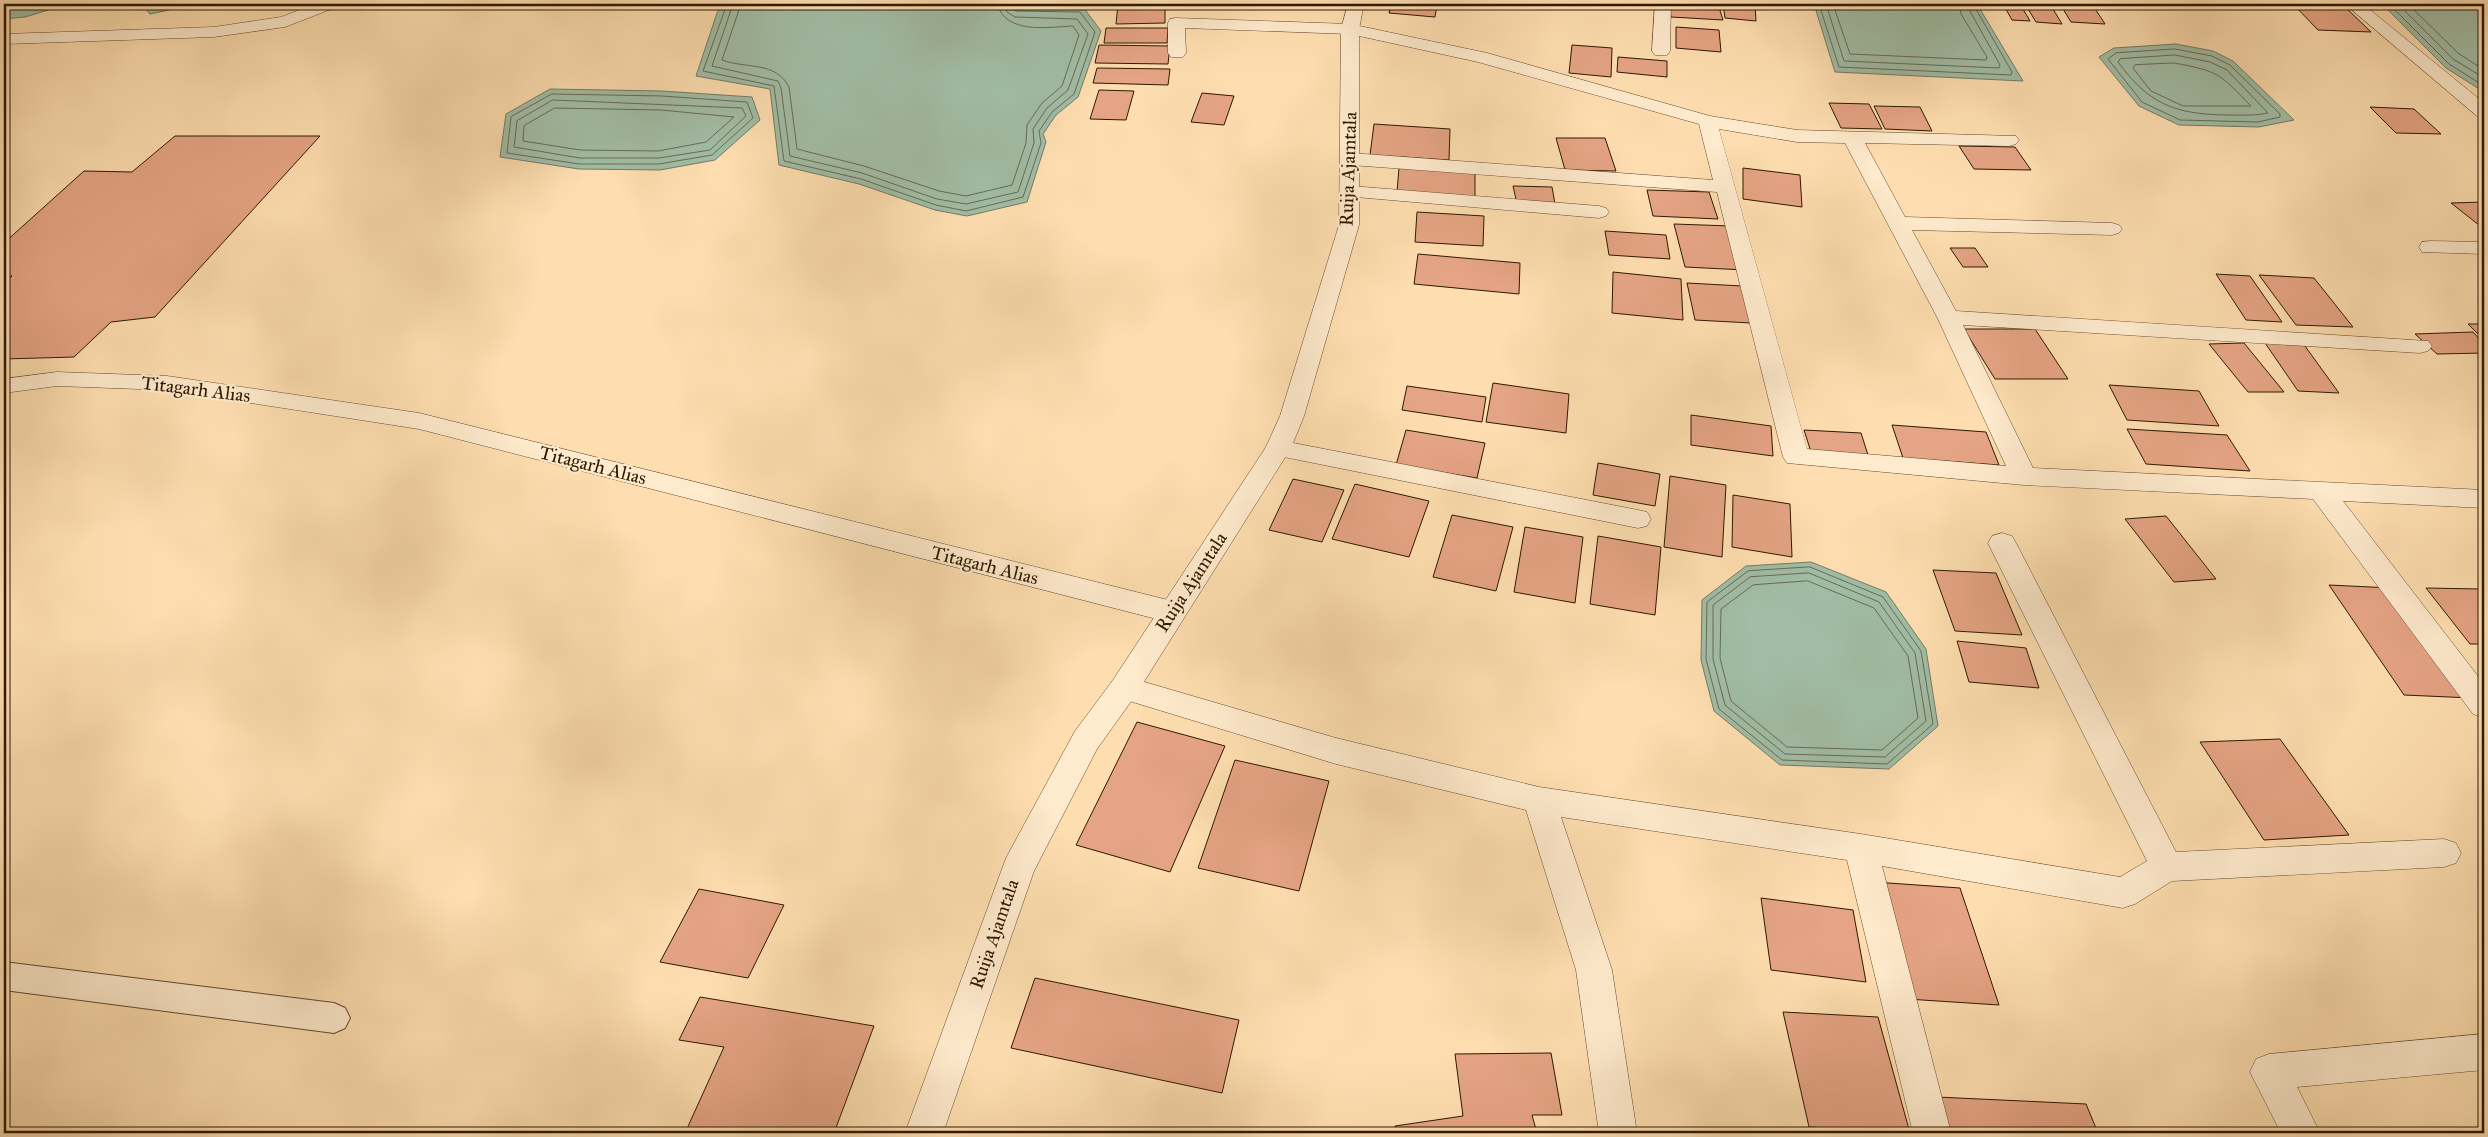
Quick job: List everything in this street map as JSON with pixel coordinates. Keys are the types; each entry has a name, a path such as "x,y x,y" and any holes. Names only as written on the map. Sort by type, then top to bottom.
{"street":[{"path":"4,39 214,32 285,22 328,4"},
{"path":"1661,51 1663,4"},
{"path":"2353,4 2484,112"},
{"path":"1176,53 1176,23 1353,16 1481,57 1708,121 1797,136 2009,140"},
{"name":"Ruija Ajamtala","path":"924,1133 1018,868 1086,740 1124,688 1278,448 1292,416 1350,225 1353,16"},
{"path":"1708,121 1796,457 2024,476 2484,499"},
{"path":"1852,137 1948,317 2024,476"},
{"path":"1351,159 1726,188"},
{"path":"1351,192 1599,212"},
{"path":"1898,224 2112,229"},
{"path":"2430,247 2484,248"},
{"path":"1948,317 2420,346"},
{"name":"Titagarh Alias","path":"4,386 57,379 167,383 419,421 1172,612"},
{"path":"1278,448 1638,519"},
{"path":"2321,491 2484,706"},
{"path":"2002,543 2167,867"},
{"path":"1124,688 1336,752 1539,800 1860,848 2123,893 2167,867 2444,853"},
{"path":"1539,800 1594,970 1618,1133"},
{"path":"1860,848 1932,1133"},
{"path":"2301,1133 2269,1072 2484,1052"}],"lane":[{"path":"4,976 334,1018"}],"water":[{"path":"4,4 68,4 25,17 4,19"},
{"path":"141,4 198,4 150,14"},
{"path":"723,4 937,4 1083,7 1101,31 1078,97 1056,115 1043,134 1046,142 1027,202 967,216 935,210 859,184 779,165 770,89 696,76 717,13"},
{"path":"1814,4 1977,4 2023,81 1835,72"},
{"path":"2382,4 2484,4 2484,92 2446,68"},
{"path":"2176,44 2213,51 2233,61 2294,120 2259,127 2179,125 2139,106 2099,57 2114,48"},
{"path":"550,89 662,91 752,97 760,120 715,160 660,170 579,169 500,157 506,114"},
{"path":"1811,562 1886,592 1926,649 1938,726 1889,769 1780,765 1714,711 1701,660 1702,600 1746,566"}],"building":[{"path":"1118,4 1165,4 1165,23 1116,24"},
{"path":"1391,4 1437,5 1435,17 1389,13"},
{"path":"1668,4 1718,4 1723,20 1671,17"},
{"path":"1723,4 1755,4 1756,21 1725,18"},
{"path":"2003,4 2020,4 2030,21 2012,20"},
{"path":"2025,4 2050,4 2062,24 2036,22"},
{"path":"2060,4 2092,4 2105,24 2071,22"},
{"path":"2293,4 2342,4 2371,32 2318,30"},
{"path":"1676,27 1719,30 1721,52 1676,48"},
{"path":"1106,28 1168,28 1167,43 1104,43"},
{"path":"1099,45 1170,46 1168,64 1095,63"},
{"path":"1572,45 1612,48 1611,77 1569,73"},
{"path":"1618,57 1667,61 1667,77 1617,72"},
{"path":"1097,68 1170,69 1168,85 1093,83"},
{"path":"1099,90 1134,91 1126,120 1090,119"},
{"path":"1202,93 1234,96 1224,125 1191,122"},
{"path":"1829,103 1869,104 1882,129 1841,128"},
{"path":"1874,106 1920,107 1932,131 1885,129"},
{"path":"2370,107 2414,109 2441,134 2396,133"},
{"path":"1374,124 1450,129 1449,160 1370,155"},
{"path":"175,136 320,136 155,317 111,322 74,357 4,359 4,283 12,276 4,276 4,243 84,171 132,172"},
{"path":"1556,138 1605,138 1616,171 1565,170"},
{"path":"1959,146 2015,147 2031,170 1974,169"},
{"path":"1399,168 1475,172 1475,197 1397,192"},
{"path":"1743,168 1800,175 1802,207 1743,199"},
{"path":"1513,186 1552,187 1555,204 1517,204"},
{"path":"1647,190 1709,192 1718,219 1653,216"},
{"path":"2484,202 2484,229 2451,203"},
{"path":"1417,212 1484,216 1483,246 1415,242"},
{"path":"1674,224 1731,226 1745,270 1685,267"},
{"path":"1605,231 1666,235 1670,259 1609,255"},
{"path":"1950,248 1975,248 1988,267 1963,267"},
{"path":"1418,254 1520,263 1519,294 1414,284"},
{"path":"1613,272 1681,279 1683,320 1612,313"},
{"path":"2216,274 2250,276 2282,322 2246,320"},
{"path":"2259,275 2314,278 2353,327 2296,325"},
{"path":"1687,283 1742,286 1751,323 1695,320"},
{"path":"2468,324 2484,324 2484,340"},
{"path":"1964,329 2035,329 2068,379 1995,379"},
{"path":"2473,332 2484,344 2484,353 2437,354 2415,334"},
{"path":"2263,340 2302,342 2339,393 2298,391"},
{"path":"2244,343 2284,392 2248,392 2209,344"},
{"path":"1493,383 1569,394 1566,433 1486,422"},
{"path":"2109,385 2199,391 2219,426 2127,420"},
{"path":"1407,386 1486,397 1482,422 1402,410"},
{"path":"1691,415 1771,426 1773,456 1691,445"},
{"path":"1892,425 1986,432 1999,465 1903,458"},
{"path":"2127,429 2227,435 2250,471 2146,464"},
{"path":"1406,430 1485,443 1477,478 1396,465"},
{"path":"1804,430 1861,433 1868,455 1811,452"},
{"path":"1598,463 1660,474 1655,506 1593,495"},
{"path":"1670,476 1726,485 1722,557 1664,547"},
{"path":"1293,479 1344,490 1322,542 1269,530"},
{"path":"1355,484 1429,501 1409,557 1332,539"},
{"path":"1733,495 1790,504 1792,557 1732,547"},
{"path":"1452,515 1513,527 1496,591 1433,577"},
{"path":"2166,516 2216,579 2174,582 2125,519"},
{"path":"1525,527 1583,537 1575,603 1514,592"},
{"path":"1598,536 1661,547 1655,615 1590,604"},
{"path":"1933,570 1996,573 2022,635 1955,631"},
{"path":"2329,585 2392,588 2472,698 2404,695"},
{"path":"2426,588 2481,589 2484,594 2484,644 2470,644"},
{"path":"1957,641 2026,648 2039,688 1969,682"},
{"path":"1137,722 1225,746 1170,872 1076,845"},
{"path":"2280,739 2349,835 2264,840 2200,742"},
{"path":"1235,760 1329,781 1299,891 1198,868"},
{"path":"1874,882 1960,888 1999,1005 1907,999"},
{"path":"699,889 784,905 748,978 660,962"},
{"path":"1761,898 1853,910 1866,982 1771,970"},
{"path":"1035,978 1239,1020 1222,1093 1011,1048"},
{"path":"700,997 874,1026 834,1133 685,1133 724,1047 679,1040"},
{"path":"1783,1012 1878,1017 1910,1133 1809,1127"},
{"path":"1551,1053 1562,1115 1532,1115 1537,1133 1396,1133 1395,1126 1463,1116 1455,1054"},
{"path":"1937,1097 2086,1104 2098,1133 1949,1133"}]}
